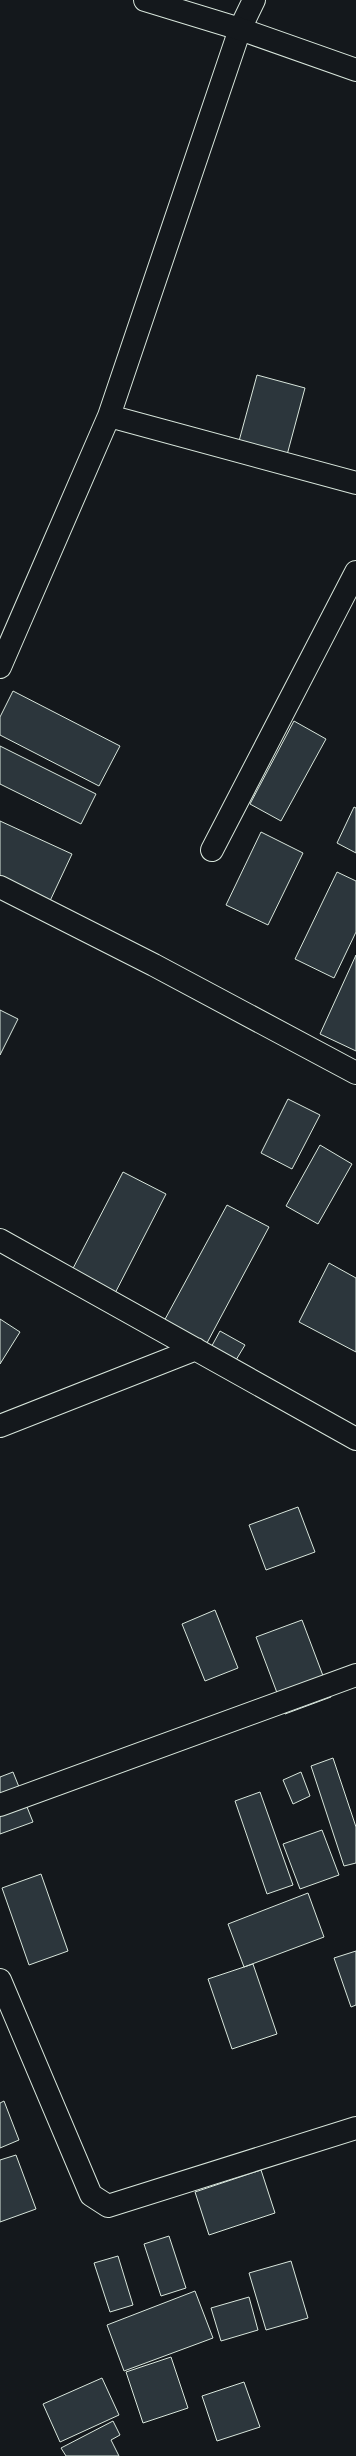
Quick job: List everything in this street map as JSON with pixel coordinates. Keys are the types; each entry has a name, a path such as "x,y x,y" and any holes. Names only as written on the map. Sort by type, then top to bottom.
{"street":[{"path":"145,0 240,29 356,70"},
{"path":"0,667 109,416 240,29 254,0"},
{"path":"109,416 356,483"},
{"path":"212,850 356,572"},
{"path":"0,887 154,964 356,1073"},
{"path":"0,1240 356,1440"},
{"path":"0,1426 196,1349"},
{"path":"0,1805 356,1675"},
{"path":"0,1980 91,2195 108,2206 356,2128"}],"building":[{"path":"257,375 305,388 287,455 239,441"},
{"path":"13,691 120,746 99,786 0,735 0,717"},
{"path":"294,721 326,739 281,821 250,804"},
{"path":"0,746 96,794 81,824 0,784"},
{"path":"354,807 356,808 356,853 337,843"},
{"path":"0,821 72,854 49,903 0,880"},
{"path":"261,832 303,853 268,925 226,905"},
{"path":"337,872 356,881 356,932 334,978 295,959"},
{"path":"356,955 356,1051 320,1034"},
{"path":"0,1010 18,1019 0,1055"},
{"path":"288,1099 320,1115 292,1169 261,1153"},
{"path":"320,1145 352,1164 318,1224 286,1206"},
{"path":"123,1172 166,1194 111,1301 68,1278"},
{"path":"227,1205 269,1227 200,1356 157,1334"},
{"path":"329,1263 356,1278 356,1352 299,1322"},
{"path":"0,1319 20,1332 0,1364"},
{"path":"220,1331 245,1345 227,1375 203,1362"},
{"path":"298,1507 315,1552 266,1570 249,1525"},
{"path":"215,1610 238,1668 205,1681 182,1624"},
{"path":"302,1620 331,1697 285,1714 256,1637"},
{"path":"333,1758 356,1827 356,1863 344,1866 311,1766"},
{"path":"13,1772 33,1822 0,1834 0,1777"},
{"path":"301,1772 310,1796 293,1804 283,1780"},
{"path":"260,1792 293,1885 267,1894 235,1801"},
{"path":"322,1830 339,1875 300,1889 283,1844"},
{"path":"41,1874 68,1951 29,1965 2,1888"},
{"path":"308,1893 324,1937 244,1967 228,1924"},
{"path":"356,1951 356,2005 351,2007 334,1958"},
{"path":"253,1964 277,2034 232,2049 208,1979"},
{"path":"4,2101 19,2140 0,2148 0,2103"},
{"path":"16,2155 36,2209 0,2222 0,2160"},
{"path":"261,2170 275,2213 209,2235 195,2192"},
{"path":"169,2236 186,2288 161,2296 144,2244"},
{"path":"118,2256 133,2305 110,2312 94,2263"},
{"path":"291,2261 308,2318 266,2330 249,2273"},
{"path":"195,2291 213,2338 124,2371 107,2325"},
{"path":"249,2297 258,2330 221,2341 211,2308"},
{"path":"171,2357 188,2408 143,2423 126,2372"},
{"path":"102,2378 119,2415 60,2442 43,2404"},
{"path":"244,2382 260,2427 217,2441 202,2396"},
{"path":"113,2421 120,2435 111,2440 119,2456 66,2456 61,2448"}]}
